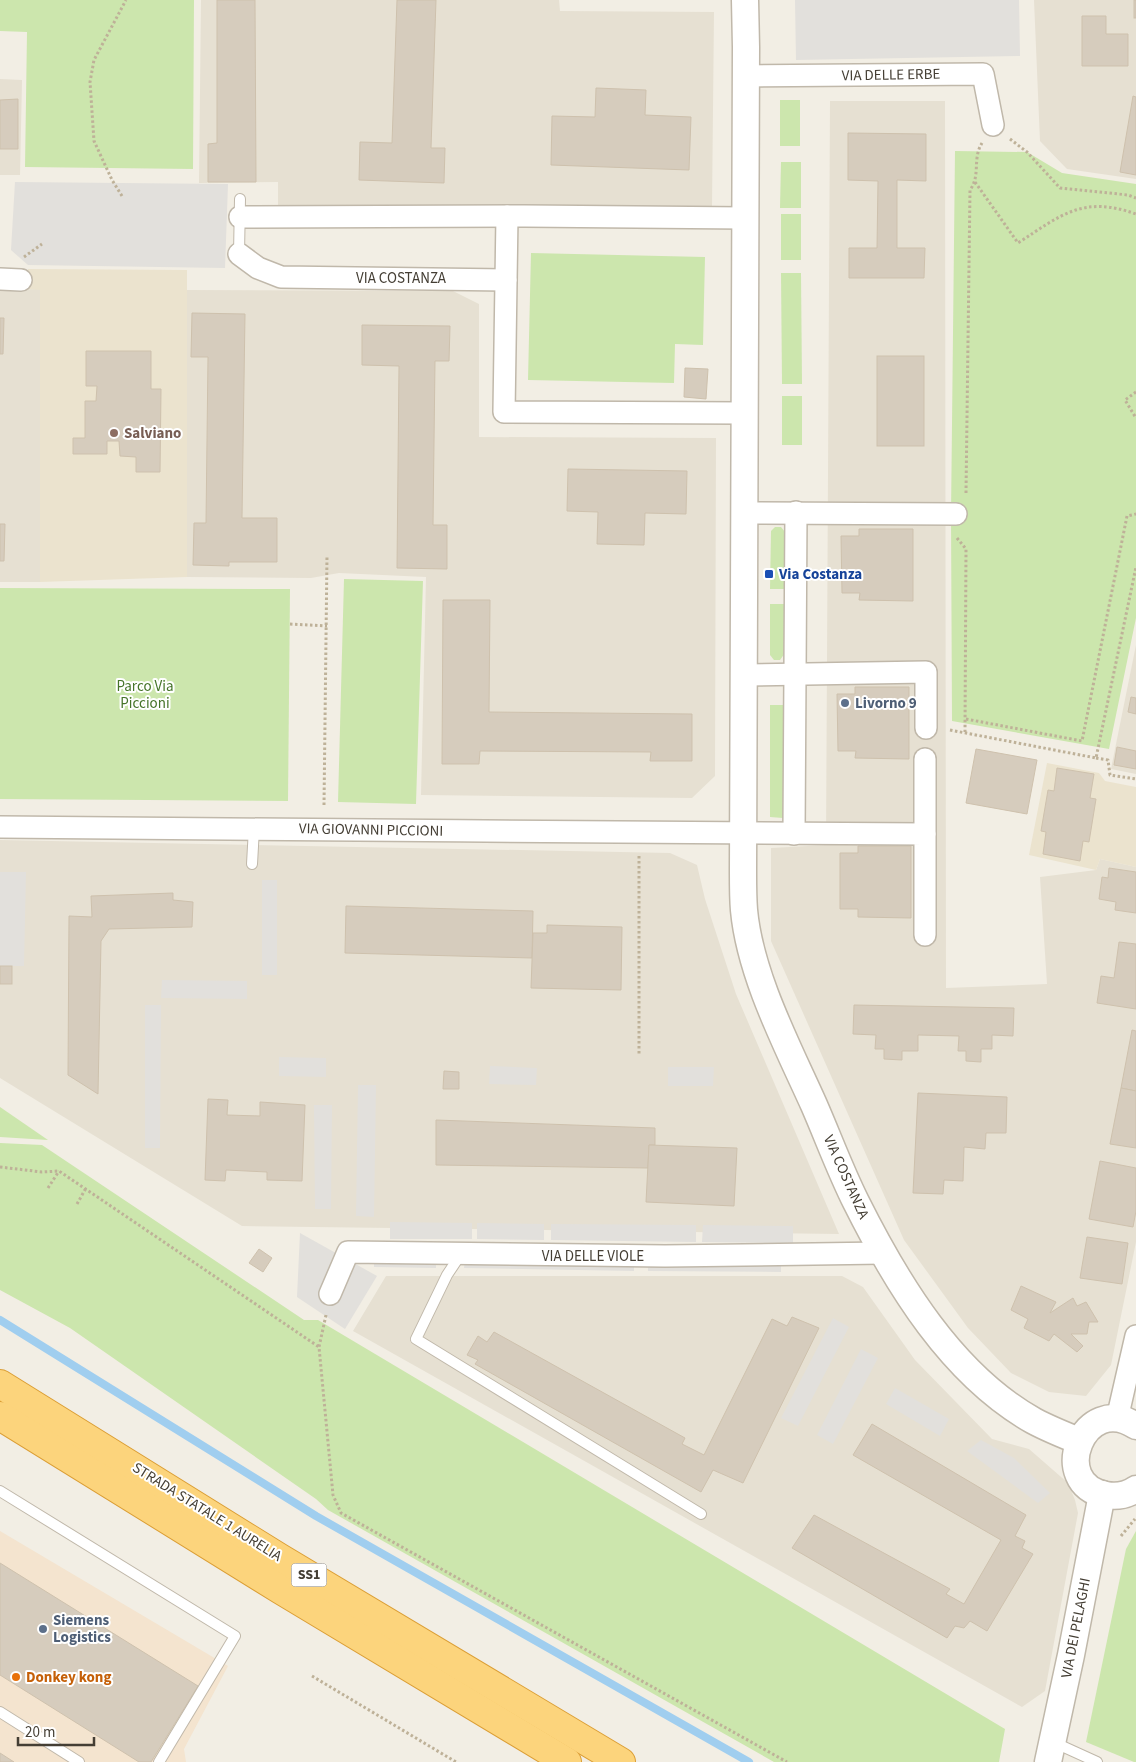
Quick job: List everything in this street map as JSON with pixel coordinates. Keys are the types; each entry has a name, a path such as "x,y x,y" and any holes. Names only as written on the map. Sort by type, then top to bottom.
{"highway":[{"name":"STRADA STATALE 1 AURELIA","path":"0,1384 280,1558 620,1762"},
{"name":"STRADA STATALE 1 AURELIA","path":"0,1416 290,1595 567,1762"}],"street":[{"name":"VIA COSTANZA","path":"736,0 746,29"},
{"name":"VIA COSTANZA","path":"745,0 743,834 744,910 750,944 766,994 855,1200 883,1253 918,1310 966,1367 996,1395 1033,1420 1079,1441"},
{"name":"VIA DELLE ERBE","path":"746,76 983,74 993,125"},
{"path":"240,208 507,216 744,218"},
{"path":"507,216 504,412 745,413"},
{"name":"VIA COSTANZA","path":"239,254 258,268 281,277 506,280"},
{"path":"0,279 21,280"},
{"path":"794,834 796,512"},
{"path":"744,513 956,514"},
{"path":"744,675 926,672 926,728"},
{"path":"925,759 925,935"},
{"name":"VIA GIOVANNI PICCIONI","path":"0,827 743,834"},
{"path":"743,834 925,834"},
{"name":"VIA DELLE VIOLE","path":"330,1294 348,1252 665,1256 883,1253"},
{"path":"1136,1336 1127,1422 1109,1419 1094,1424 1083,1434 1075,1455 1077,1469 1089,1487 1102,1494 1121,1495 1136,1489"},
{"name":"VIA DEI PELAGHI","path":"1050,1752 1102,1494"}],"lane":[{"path":"239,254 240,208"},
{"path":"252,864 254,828"},
{"path":"462,1254 447,1275 416,1339 701,1514"},
{"path":"0,1491 236,1636 159,1762"},
{"path":"0,1712 79,1762"},
{"path":"1050,1752 1097,1762"}],"path":[{"path":"122,196 112,180 94,141 90,82 94,60 126,0"},
{"path":"976,152 976,182 1018,244 1062,214 1086,206 1108,206 1136,214"},
{"path":"1027,152 1060,188 1128,195 1136,198"},
{"path":"964,732 966,719 966,550 956,539 956,514 957,503 962,500 966,492 970,190 976,182"},
{"path":"1136,392 1125,400 1136,418"},
{"path":"966,719 1082,741 1127,516 1136,514"},
{"path":"324,829 327,555"},
{"path":"1096,758 1136,567"},
{"path":"290,624 327,626"},
{"path":"926,728 964,732 1108,760 1110,775 1136,780"},
{"path":"639,833 640,1056"},
{"path":"0,1167 42,1172 59,1170 319,1347"},
{"path":"48,1188 59,1170"},
{"path":"77,1204 86,1188"},
{"path":"330,1294 319,1347 332,1495 341,1513 787,1762"},
{"path":"312,1676 456,1762"}],"shaded area":[{"path":"201,0 559,0 560,11 714,12 712,206 278,208 278,182 199,183"},
{"path":"795,0 1019,0 1020,56 796,60"},
{"path":"1034,0 1136,0 1136,179 1067,169 1040,141"},
{"path":"0,79 22,80 20,175 0,175"},
{"path":"830,101 945,101 946,988 1047,984 1040,877 1096,870 1100,859 1136,867 1136,1242 1111,1365 1086,1396 1049,1392 1011,1373 968,1328 904,1240 771,941 771,848 826,845"},
{"path":"15,182 228,184 225,268 28,265 11,250"},
{"name":"Salviano","path":"28,269 187,270 187,577 40,582 40,290 28,289"},
{"path":"40,289 40,582 0,582 0,290"},
{"path":"187,290 453,291 479,304 479,437 716,438 715,776 692,798 421,795 426,577 339,573 311,578 187,577"},
{"path":"1136,645 1136,774 1111,769"},
{"path":"1047,763 1099,773 1105,781 1136,787 1136,867 1100,859 1096,870 1029,855"},
{"path":"0,840 670,853 697,865 705,899 736,994 839,1234 242,1226 0,1078"},
{"path":"0,872 26,872 24,966 0,966"},
{"path":"262,880 277,880 277,975 262,975"},
{"path":"162,980 247,981 247,999 161,998"},
{"path":"145,1005 161,1005 160,1148 145,1148"},
{"path":"279,1057 326,1058 326,1077 279,1076"},
{"path":"490,1066 537,1068 536,1085 489,1084"},
{"path":"668,1067 714,1067 713,1086 668,1086"},
{"path":"358,1085 376,1085 374,1217 356,1216"},
{"path":"314,1105 332,1105 331,1209 315,1209"},
{"path":"390,1222 472,1223 472,1239 390,1239"},
{"path":"477,1223 544,1224 544,1240 477,1239"},
{"path":"551,1224 696,1225 696,1242 551,1240"},
{"path":"703,1225 793,1226 793,1243 702,1242"},
{"path":"300,1233 377,1276 345,1329 297,1297"},
{"path":"374,1259 436,1260 436,1268 374,1267"},
{"path":"465,1260 634,1263 634,1271 464,1268"},
{"path":"648,1262 781,1264 781,1272 648,1271"},
{"path":"386,1276 842,1276 863,1287 915,1360 992,1439 1029,1449 1068,1483 1078,1513 1045,1691 1022,1707 353,1331"},
{"path":"833,1318 849,1327 798,1426 781,1418"},
{"path":"861,1349 878,1358 833,1444 817,1435"},
{"path":"895,1388 949,1419 940,1436 886,1404"},
{"path":"981,1440 1014,1458 1050,1493 1038,1503 967,1451"},
{"path":"0,1531 228,1666 184,1749 186,1762 0,1762"}],"green space":[{"path":"0,0 194,0 193,169 25,167 27,32 0,31"},
{"path":"780,100 800,100 800,146 780,146"},
{"path":"955,151 1027,152 1062,173 1136,184 1136,618 1109,749 952,721 951,515"},
{"path":"781,162 801,162 801,208 780,208"},
{"path":"781,214 801,214 801,260 781,260"},
{"path":"531,253 705,257 703,345 675,344 674,383 528,380"},
{"path":"781,273 801,273 802,384 782,384"},
{"path":"782,396 802,396 802,445 782,445"},
{"path":"775,527 781,527 785,532 784,589 770,589 771,531"},
{"path":"344,579 423,581 416,804 338,802"},
{"name":"Parco Via Piccioni","path":"0,588 290,589 288,801 0,799"},
{"path":"770,604 785,604 785,653 780,660 774,660 770,655"},
{"path":"770,705 784,705 783,818 770,817"},
{"path":"0,1107 48,1140 0,1137"},
{"path":"0,1143 42,1145 304,1320 318,1320 1005,1729 999,1762 774,1762 328,1510 316,1499 70,1328 0,1290"},
{"path":"1136,1531 1136,1762 1134,1762 1086,1742 1126,1549"}],"building":[{"path":"217,0 255,0 256,182 208,182 208,144 217,143"},
{"path":"397,0 436,0 431,148 445,148 444,183 359,180 360,142 392,143"},
{"path":"1134,0 1136,0 1136,18 1134,18"},
{"path":"1082,16 1106,16 1106,34 1128,34 1128,66 1082,66"},
{"path":"596,88 646,90 645,115 691,117 689,170 551,165 552,116 595,117"},
{"path":"1133,96 1136,97 1136,175 1120,172"},
{"path":"18,99 18,149 0,149 0,100"},
{"path":"848,133 926,134 926,181 897,180 897,248 925,248 924,278 849,278 849,248 877,248 878,181 848,180"},
{"path":"192,313 245,314 242,518 277,518 277,562 229,562 229,566 193,565 194,523 206,523 208,357 191,357"},
{"path":"0,318 4,318 3,354 0,354"},
{"path":"362,325 450,326 449,361 435,361 433,525 447,525 447,569 397,568 399,366 362,365"},
{"path":"86,351 151,351 151,389 161,389 160,472 136,472 136,457 120,456 119,441 107,441 107,454 73,454 73,438 85,438 85,401 96,401 97,386 86,386"},
{"path":"877,356 924,356 924,446 877,446"},
{"path":"685,368 708,369 706,399 684,397"},
{"path":"568,469 687,471 686,514 645,513 644,545 597,544 598,512 567,511"},
{"path":"0,524 5,524 4,561 0,561"},
{"path":"859,529 913,529 913,601 859,600 860,593 842,593 841,536 859,536"},
{"path":"443,600 490,600 489,712 692,714 692,761 650,761 651,752 480,751 479,764 442,764"},
{"path":"855,687 909,687 909,759 855,758 856,751 838,751 837,694 855,694"},
{"path":"1131,697 1136,698 1136,714 1128,712"},
{"path":"1117,747 1136,751 1136,769 1114,765"},
{"path":"976,749 1037,760 1027,814 966,803"},
{"path":"1057,768 1094,774 1090,798 1096,799 1089,842 1083,841 1080,861 1043,854 1046,832 1041,831 1048,790 1054,791"},
{"path":"858,846 911,846 911,918 858,917 858,909 840,909 840,853 858,853"},
{"path":"1109,868 1136,872 1136,913 1115,910 1116,902 1099,899 1102,877 1108,878"},
{"path":"173,893 173,900 193,902 192,927 109,929 101,941 98,1094 68,1075 69,916 92,917 91,896"},
{"path":"346,906 533,911 532,958 345,953"},
{"path":"547,925 622,927 621,990 531,988 533,933 547,933"},
{"path":"1119,942 1136,944 1136,1009 1097,1003 1101,976 1114,978"},
{"path":"0,966 12,966 12,984 0,984"},
{"path":"854,1005 1014,1008 1013,1036 992,1035 992,1049 981,1049 981,1062 966,1061 966,1051 958,1051 959,1036 918,1035 918,1051 902,1051 902,1060 884,1059 884,1049 875,1049 876,1035 853,1034"},
{"path":"1132,1030 1136,1031 1136,1091 1121,1088"},
{"path":"444,1071 459,1072 459,1089 443,1089"},
{"path":"1121,1088 1136,1091 1136,1148 1110,1144"},
{"path":"918,1093 1007,1097 1006,1133 986,1133 985,1149 964,1147 963,1181 944,1180 943,1194 913,1193"},
{"path":"208,1099 228,1100 227,1115 260,1116 260,1102 305,1105 302,1181 267,1180 267,1172 226,1170 225,1181 205,1180"},
{"path":"436,1120 655,1128 655,1145 649,1145 648,1168 436,1165"},
{"path":"649,1145 737,1148 734,1206 646,1202"},
{"path":"1100,1161 1136,1168 1136,1211 1133,1227 1089,1219"},
{"path":"1087,1237 1128,1243 1122,1284 1080,1278"},
{"path":"259,1249 272,1258 263,1272 249,1263"},
{"path":"1021,1286 1056,1302 1050,1313 1073,1298 1077,1306 1086,1302 1098,1322 1089,1322 1087,1334 1071,1334 1083,1346 1077,1352 1054,1334 1049,1341 1024,1328 1028,1319 1011,1310"},
{"path":"792,1317 819,1328 743,1483 713,1470 701,1492 475,1364 478,1360 467,1355 478,1336 487,1342 494,1332 685,1438 682,1444 704,1455 772,1319 787,1326"},
{"path":"872,1424 1026,1515 1015,1536 1025,1541 1022,1548 1033,1554 987,1631 970,1621 964,1628 955,1626 947,1638 792,1548 814,1515 950,1589 946,1594 964,1604 1001,1540 853,1455"},
{"path":"0,1563 198,1686 151,1762 139,1762 0,1675"},
{"path":"0,1753 14,1762 0,1762"}],"waterway":[{"path":"0,1320 316,1516 749,1762"}],"place":[{"name":"Salviano","path":"114,433"},
{"name":"Via Costanza","path":"769,574"},
{"name":"Livorno 9","path":"845,703"},
{"name":"Siemens Logistics","path":"43,1629"},
{"name":"Donkey kong","path":"16,1677"}]}
